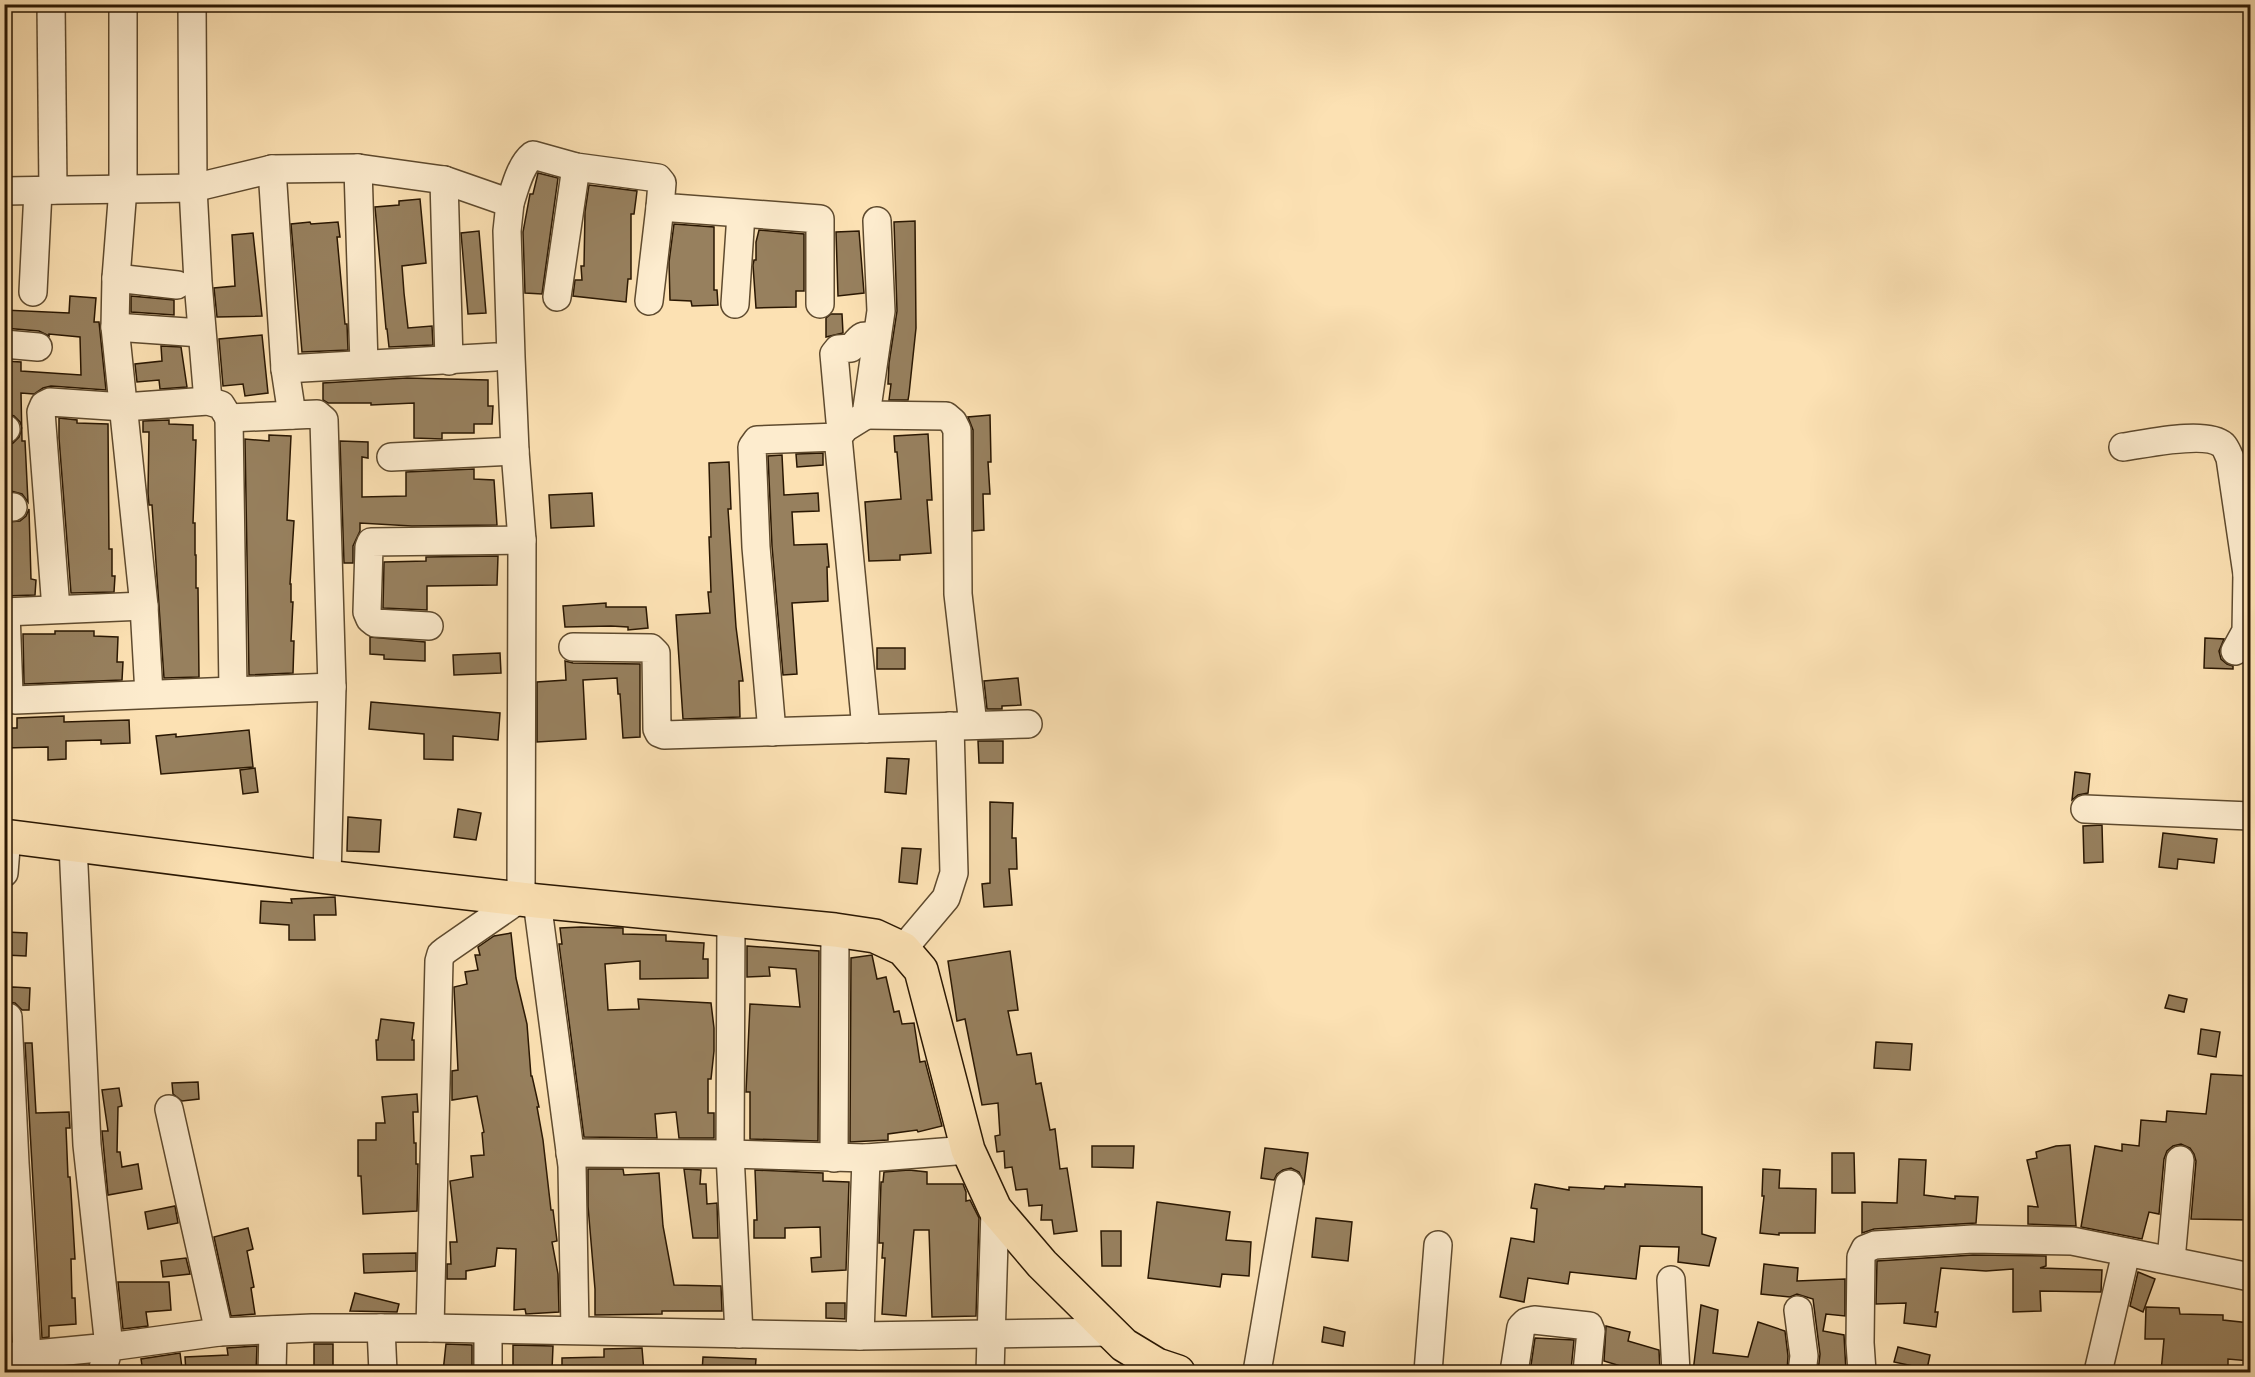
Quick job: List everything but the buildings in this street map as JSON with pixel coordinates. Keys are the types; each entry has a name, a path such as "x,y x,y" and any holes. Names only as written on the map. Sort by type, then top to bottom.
{"main road":[{"path":"6,836 327,877 875,936 903,949 921,970 968,1150 995,1209 1042,1264 1124,1345 1149,1360 1178,1372"}],"street":[{"path":"33,292 45,191 51,4"},
{"path":"123,4 123,188 116,278 115,327 144,606 149,694"},
{"path":"192,4 193,188 201,333 208,401"},
{"path":"575,1330 570,1153 529,900 522,540 515,451 507,231 510,203 518,177 530,156 576,167 658,178 662,183 649,302"},
{"path":"557,297 576,167"},
{"path":"4,191 193,188 272,169 358,168 444,180 510,203"},
{"path":"358,168 364,364"},
{"path":"272,169 285,369 292,415"},
{"path":"444,180 449,361"},
{"path":"660,207 820,219 820,304"},
{"path":"735,304 741,214"},
{"path":"866,729 850,427 877,337 881,310 877,221"},
{"path":"116,278 177,285"},
{"path":"115,327 201,333"},
{"path":"850,427 840,421 834,354 838,349 851,348 859,337 864,335 877,337"},
{"path":"4,344 38,347"},
{"path":"285,369 495,357"},
{"path":"56,609 41,412 44,405 50,402 124,407 208,401 221,405 229,418 233,690"},
{"path":"229,418 317,414 324,420 332,687 327,877"},
{"path":"772,732 756,547 752,447 757,441 946,416 957,430 962,726 954,873 946,898 903,949"},
{"path":"2123,447 2198,438 2213,440 2223,446 2230,458 2249,573 2246,631 2235,651"},
{"path":"391,457 515,451"},
{"path":"429,626 375,623 369,620 367,612 371,542 522,540"},
{"path":"144,606 5,612 11,698 332,687"},
{"path":"573,646 653,649 656,653 657,729 659,733 1028,724"},
{"path":"2085,810 2250,816"},
{"path":"4,873 6,836"},
{"path":"73,845 87,1145 109,1347 102,1372"},
{"path":"430,1328 439,961 441,954 446,950 529,900"},
{"path":"731,920 730,1154 739,1334"},
{"path":"834,1158 835,930"},
{"path":"15,1018 8,1093 16,1355 109,1347 219,1332 273,1330 430,1328 860,1336 1110,1332"},
{"path":"169,1110 219,1332"},
{"path":"570,1153 866,1158 968,1150"},
{"path":"860,1336 866,1158"},
{"path":"2171,1260 2180,1160"},
{"path":"1257,1372 1289,1184"},
{"path":"990,1372 995,1209"},
{"path":"1862,1372 1861,1257 1865,1249 1875,1245 1973,1239 2072,1241 2250,1277"},
{"path":"1428,1372 1438,1245"},
{"path":"2098,1372 2126,1253"},
{"path":"1671,1280 1676,1372"},
{"path":"1798,1310 1804,1356 1802,1372"},
{"path":"1514,1372 1521,1327 1526,1322 1534,1320 1589,1326 1591,1331 1587,1372"},
{"path":"381,1328 383,1372"},
{"path":"272,1372 273,1330"},
{"path":"488,1330 488,1372"}]}
